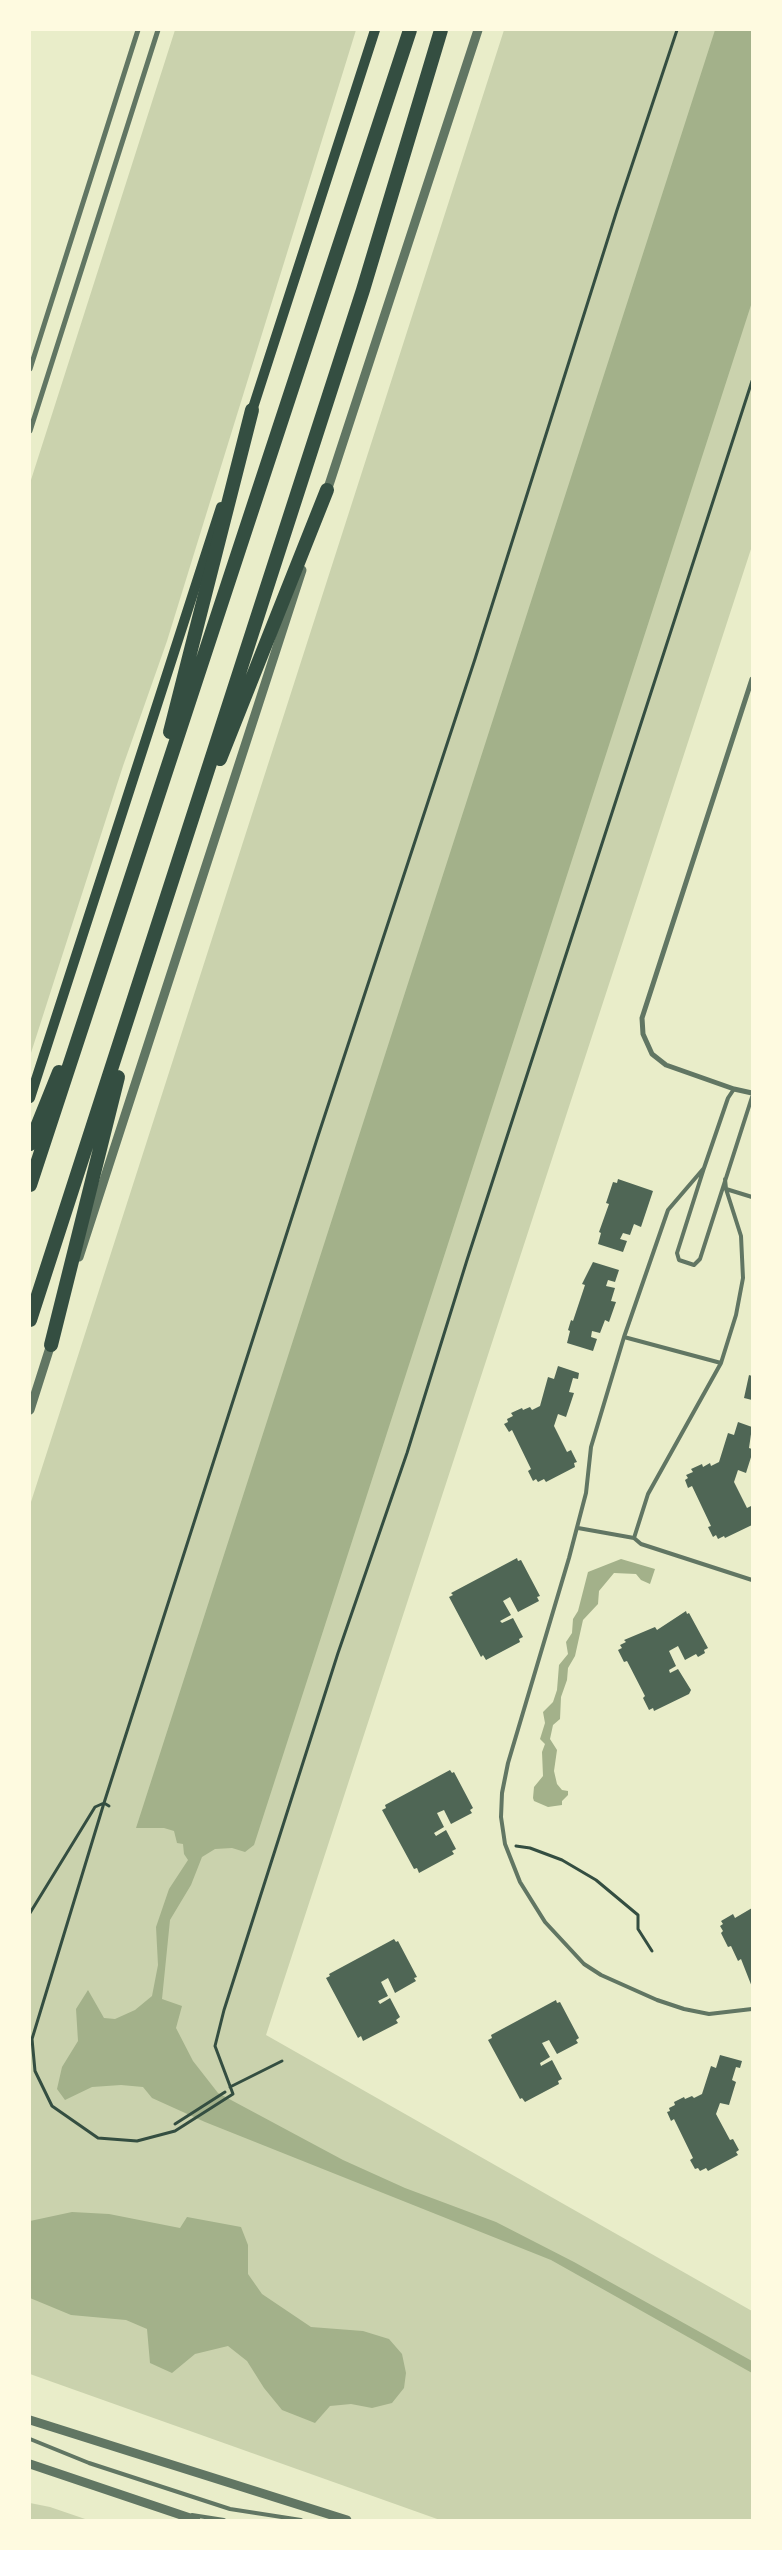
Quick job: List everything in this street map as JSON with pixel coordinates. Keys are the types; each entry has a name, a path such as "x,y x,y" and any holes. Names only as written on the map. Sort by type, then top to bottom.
{"highway":[{"path":"30,1185 111,944 410,30"},
{"path":"30,1320 363,290 441,30"},
{"path":"138,857 252,410"},
{"path":"175,873 328,490"},
{"path":"30,1144 111,944"},
{"path":"51,1346 148,957"}],"main road":[{"path":"30,1098 375,30"}],"street":[{"path":"30,369 138,30"},
{"path":"30,431 158,30"},
{"path":"30,1410 478,30"},
{"path":"752,679 642,1018 643,1034 652,1054 666,1065 734,1089 752,1093"},
{"path":"30,2420 347,2520"},
{"path":"30,2464 196,2520"}],"lane":[{"path":"734,1089 728,1098 704,1168 677,1253 679,1260 694,1265 700,1259 752,1097"},
{"path":"704,1168 668,1210 624,1337 591,1447 586,1493 578,1528 508,1763 502,1793 501,1817 505,1844 520,1882 545,1922 584,1964 601,1975 657,2000 684,2009 709,2014 752,2009"},
{"path":"634,1538 648,1494 721,1363 736,1315 743,1278 741,1236 726,1189 725,1179"},
{"path":"726,1189 752,1197"},
{"path":"624,1337 721,1363"},
{"path":"578,1528 634,1538 641,1544 752,1580"},
{"path":"30,2439 90,2463 230,2509 301,2520"},
{"path":"168,2511 224,2520"}],"path":[{"path":"677,30 616,210 475,660 321,1126 104,1804 32,2039 35,2071 52,2106 98,2138 137,2141 175,2131 233,2094 214,2046 224,2010 335,1662 407,1453 470,1250 752,381"},
{"path":"30,1913 95,1808 104,1804 109,1806"},
{"path":"505,1844 530,1848 562,1860 596,1880 638,1915 638,1929 652,1951"},
{"path":"230,2087 282,2060"},
{"path":"174,2124 225,2092"}],"shaded area":[{"path":"175,30 356,30 167,641 123,766 30,1056 30,483"},
{"path":"504,30 752,30 752,546 266,2035 752,2311 752,2520 440,2520 30,2374 30,1505"},
{"path":"715,30 752,30 752,302 254,1845 245,1852 232,1848 215,1849 202,1857 191,1885 170,1920 162,1999 182,2006 176,2028 193,2061 218,2093 343,2160 405,2188 496,2222 574,2262 752,2361 752,2373 551,2260 205,2122 152,2098 143,2087 121,2085 92,2087 65,2100 57,2089 62,2067 78,2041 76,2009 88,1990 104,2018 115,2019 135,2010 152,1996 158,1965 156,1927 169,1889 188,1860 184,1854 183,1844 177,1843 174,1831 164,1828 136,1828"},
{"path":"621,1559 655,1569 650,1584 641,1580 636,1574 614,1573 599,1591 598,1604 583,1620 575,1656 568,1668 567,1680 561,1697 560,1719 553,1725 550,1739 557,1750 554,1771 557,1784 562,1790 568,1791 568,1795 562,1801 562,1805 548,1807 534,1801 533,1798 534,1787 543,1776 542,1752 545,1744 540,1739 545,1723 543,1712 553,1702 557,1690 559,1665 568,1654 566,1642 572,1633 573,1619 578,1611 588,1572"},
{"path":"72,2212 109,2214 180,2228 187,2217 241,2227 248,2245 248,2274 262,2294 311,2327 363,2331 389,2339 402,2354 406,2373 404,2388 392,2403 372,2408 351,2404 330,2406 315,2423 282,2410 264,2388 247,2361 228,2346 195,2354 172,2373 150,2363 147,2329 126,2320 71,2315 30,2298 30,2221"},
{"path":"30,2503 50,2507 88,2520 30,2520"}],"building":[{"path":"618,1179 653,1191 641,1227 634,1224 630,1235 623,1233 620,1239 627,1241 623,1252 598,1244 601,1233 599,1232 609,1204 606,1203 613,1182 617,1183"},
{"path":"593,1262 619,1270 615,1282 608,1280 606,1286 615,1288 611,1301 616,1302 609,1322 605,1320 600,1333 592,1331 591,1337 597,1339 593,1351 567,1343 571,1320 573,1321 585,1285 582,1284"},
{"path":"558,1366 579,1373 578,1379 573,1378 569,1392 574,1393 566,1417 558,1414 554,1426 567,1452 571,1450 577,1462 574,1463 575,1467 546,1482 544,1479 538,1482 536,1479 533,1481 528,1471 531,1469 512,1430 509,1432 504,1424 508,1422 507,1419 513,1416 511,1413 522,1408 523,1410 530,1407 532,1410 540,1406 548,1377 554,1379"},
{"path":"749,1375 752,1376 752,1400 744,1398"},
{"path":"738,1422 752,1427 749,1448 752,1449 752,1454 746,1473 738,1470 734,1482 747,1508 751,1506 752,1525 725,1538 724,1536 718,1539 716,1535 713,1537 708,1527 711,1526 692,1486 688,1488 685,1480 688,1478 686,1475 693,1472 691,1469 702,1464 703,1467 710,1463 711,1466 719,1462 728,1433 734,1435"},
{"path":"517,1558 518,1561 521,1560 540,1596 537,1597 539,1601 518,1612 510,1597 503,1601 511,1615 500,1621 502,1623 513,1618 523,1637 519,1639 520,1642 486,1660 483,1655 481,1657 449,1597 453,1595 451,1593"},
{"path":"686,1611 687,1614 689,1613 708,1648 704,1650 705,1653 698,1657 696,1654 685,1660 678,1646 669,1651 676,1666 669,1670 670,1673 678,1669 691,1690 689,1694 654,1711 653,1708 649,1710 643,1698 645,1696 627,1661 624,1662 618,1650 622,1648 620,1645 626,1642 624,1640 655,1627 657,1630"},
{"path":"450,1770 452,1773 454,1772 473,1808 470,1810 472,1813 451,1824 444,1810 437,1813 444,1827 434,1833 436,1836 446,1830 456,1849 452,1851 454,1854 419,1873 417,1868 414,1869 382,1810 386,1808 385,1805"},
{"path":"752,1908 752,1987 741,1959 738,1961 731,1946 728,1947 721,1933 723,1931 720,1926 723,1924 721,1921 733,1914 735,1918"},
{"path":"394,1939 396,1942 398,1941 417,1977 414,1978 416,1981 395,1993 388,1978 381,1982 388,1996 378,2001 380,2004 390,1998 400,2017 396,2020 398,2023 363,2041 361,2036 358,2038 326,1978 330,1976 329,1974"},
{"path":"556,2000 557,2003 560,2002 579,2038 576,2040 578,2043 557,2054 549,2040 542,2043 550,2057 540,2063 541,2066 552,2060 562,2079 558,2081 559,2084 525,2102 522,2098 520,2099 488,2040 492,2038 491,2035"},
{"path":"720,2055 742,2061 740,2068 736,2067 732,2080 736,2082 729,2105 720,2103 716,2114 730,2140 733,2139 739,2150 736,2152 738,2155 708,2171 706,2168 700,2171 698,2168 695,2169 690,2160 693,2158 674,2119 671,2121 667,2112 670,2111 669,2108 675,2105 674,2102 684,2097 685,2099 692,2096 694,2098 702,2094 711,2066 716,2068"}]}
